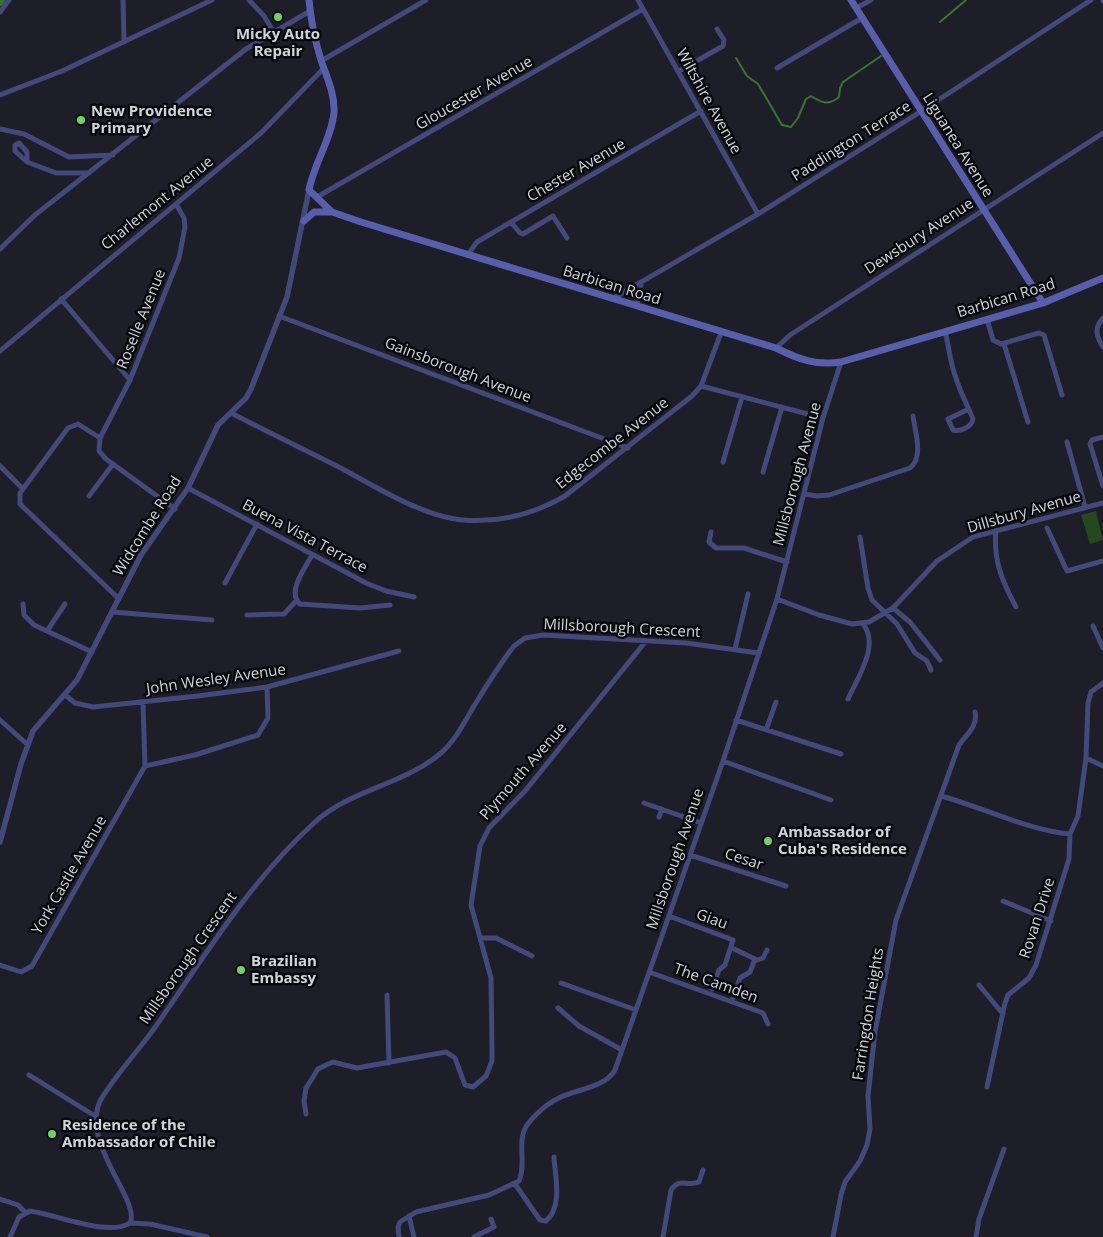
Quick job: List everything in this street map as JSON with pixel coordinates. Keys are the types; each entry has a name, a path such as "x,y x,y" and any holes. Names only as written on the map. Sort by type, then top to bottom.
{"main road":[{"path":"309,0 310,12 330,85 334,113 309,190"},
{"name":"Liguanea Avenue","path":"851,0 920,112 1043,303"},
{"name":"Barbican Road","path":"309,190 332,212 776,348 812,363 841,362 1043,303 1101,278"},
{"path":"304,221 314,212 332,212"}],"street":[{"path":"0,12 9,0"},
{"path":"124,0 124,42"},
{"path":"0,95 62,71 212,0"},
{"path":"249,0 264,16 273,31"},
{"name":"Charlemont Avenue","path":"0,351 261,133 323,64 426,0"},
{"name":"Wiltshire Avenue","path":"638,0 758,214"},
{"path":"856,8 870,0"},
{"name":"Paddington Terrace","path":"612,299 758,214 920,112 1088,1"},
{"name":"Gloucester Avenue","path":"317,197 643,9"},
{"path":"0,248 35,215 114,155 246,49 273,31 310,12"},
{"path":"777,68 862,18"},
{"path":"679,72 723,46 724,40 717,28"},
{"name":"Chester Avenue","path":"468,254 477,242 701,111"},
{"path":"0,130 24,134 69,157 114,155"},
{"name":"Dewsbury Avenue","path":"776,348 790,335 982,209 1103,133"},
{"path":"27,162 56,173 89,173"},
{"name":"Widcombe Road","path":"0,842 33,732 77,680 140,555 176,509 218,425 251,389 279,316 294,270 309,190"},
{"name":"Roselle Avenue","path":"100,438 130,380 179,258 184,240 184,218 176,204"},
{"path":"511,222 520,234 523,234 553,216 567,238"},
{"path":"638,307 636,292 642,282"},
{"path":"61,299 130,380"},
{"name":"Gainsborough Avenue","path":"279,316 628,448"},
{"path":"1103,318 1096,329 1103,347"},
{"path":"987,319 993,340 1004,344 1039,333 1044,335 1062,395"},
{"path":"945,331 956,378 969,409 973,419 971,425 953,430 948,419 969,409"},
{"name":"Edgecombe Avenue","path":"231,413 393,496 432,512 462,520 516,516 549,505 565,496 628,448 701,386 721,332"},
{"path":"1004,344 1028,422"},
{"name":"Millsborough Avenue","path":"515,1184 522,1175 522,1138 527,1125 546,1106 558,1098 611,1076 622,1050 692,856 701,823 777,599 823,418 841,362"},
{"path":"701,386 823,418"},
{"path":"723,462 742,397"},
{"path":"763,472 782,407"},
{"path":"804,494 829,495 910,468 914,464 918,453 913,416"},
{"path":"118,598 20,504 20,494 23,488 71,426 81,424 100,438 99,451 113,464 176,509"},
{"path":"1103,437 1092,440 1090,444 1103,486"},
{"path":"1067,442 1085,507"},
{"path":"89,496 113,464"},
{"path":"0,466 23,488"},
{"name":"Buena Vista Terrace","path":"188,488 377,588 414,597"},
{"name":"Dillsbury Avenue","path":"863,624 886,614 937,561 973,538 996,530 1103,502"},
{"path":"225,583 256,524"},
{"path":"1048,528 1068,571 1103,561"},
{"path":"996,530 994,550 996,559 1004,585 1016,607"},
{"path":"711,532 709,542 716,548 744,548 787,562"},
{"path":"860,537 868,588 876,605 901,628 914,653 927,661 931,670"},
{"path":"296,601 297,583 312,555"},
{"path":"735,649 748,594"},
{"path":"777,599 819,615 852,624 863,624 868,631 870,647 848,699"},
{"path":"296,601 306,605 360,608 390,605"},
{"path":"247,615 284,614 296,601"},
{"path":"23,604 23,611 27,619 47,631 92,652"},
{"path":"47,631 65,604"},
{"path":"893,608 910,622 940,660"},
{"path":"112,612 212,620"},
{"path":"1093,626 1103,648"},
{"name":"Millsborough Crescent","path":"94,1116 102,1097 156,1026 224,924 290,847 316,821 338,806 399,780 442,752 514,646 525,638 543,634 646,641 735,649 758,653"},
{"name":"Plymouth Avenue","path":"306,1114 304,1101 306,1088 318,1069 333,1062 357,1068 446,1052 455,1058 465,1085 473,1087 486,1076 492,1061 490,978 471,904 476,861 484,836 554,756 646,641"},
{"name":"John Wesley Avenue","path":"65,695 75,703 93,707 267,687 399,651"},
{"name":"Rovan Drive","path":"986,1087 1008,995 1029,978 1036,965 1069,859 1070,834 1078,816 1086,758 1088,703 1091,692 1103,682"},
{"path":"143,702 146,766 196,755 258,735 268,718 267,687"},
{"path":"766,730 776,702"},
{"name":"Farringdon Heights","path":"833,1237 840,1195 845,1182 860,1161 868,1145 870,1129 870,1080 875,1032 896,920 959,745 974,727 975,712"},
{"path":"0,720 28,745"},
{"path":"736,720 841,754"},
{"path":"1086,758 1103,766"},
{"path":"723,761 831,800"},
{"name":"York Castle Avenue","path":"0,966 21,972 32,966 146,766"},
{"path":"941,796 981,807 1049,833 1070,834"},
{"path":"644,803 701,823"},
{"path":"652,813 654,807"},
{"path":"659,818 662,809"},
{"path":"0,822 8,816"},
{"name":"Cesar","path":"692,856 786,886"},
{"path":"1003,901 1051,920"},
{"name":"Giau","path":"671,917 730,938 733,942 732,948 712,989"},
{"path":"481,938 496,938 532,956"},
{"name":"Giau","path":"732,948 755,959"},
{"path":"733,998 740,978 750,972 755,959 763,958 767,950"},
{"name":"The Camden","path":"649,972 763,1013 768,1024"},
{"path":"561,983 636,1010"},
{"path":"979,985 1003,1014"},
{"path":"387,995 389,1063"},
{"path":"558,1008 579,1026 622,1050"},
{"path":"0,1199 18,1205 25,1212 35,1212 100,1231 120,1231 132,1219 131,1211 111,1171 98,1136 94,1116 29,1075"},
{"path":"976,1237 979,1219 1004,1149"},
{"path":"399,1237 398,1227 400,1222 409,1216 431,1208 489,1195 515,1184 540,1220 546,1221 552,1214 556,1200 554,1157"},
{"path":"663,1237 671,1190 675,1184 682,1181 693,1184 699,1182 702,1170"},
{"path":"10,1237 16,1223 25,1212"},
{"path":"409,1216 414,1237"},
{"path":"474,1237 494,1227 491,1219"},
{"path":"130,1223 168,1227 207,1237"}],"green space":[{"path":"1096,511 1103,540 1090,544 1081,515"}],"waterway":[{"path":"940,22 966,0"},
{"path":"736,58 747,76 758,84 782,125 791,127 798,118 806,99 811,96 818,100 832,102 839,97 843,82 881,56"}],"place":[{"name":"Micky Auto Repair","path":"278,17"},
{"name":"New Providence Primary","path":"81,120"},
{"name":"Ambassador of Cuba's Residence","path":"768,841"},
{"name":"Brazilian Embassy","path":"241,970"},
{"name":"Residence of the Ambassador of Chile","path":"52,1134"}]}
